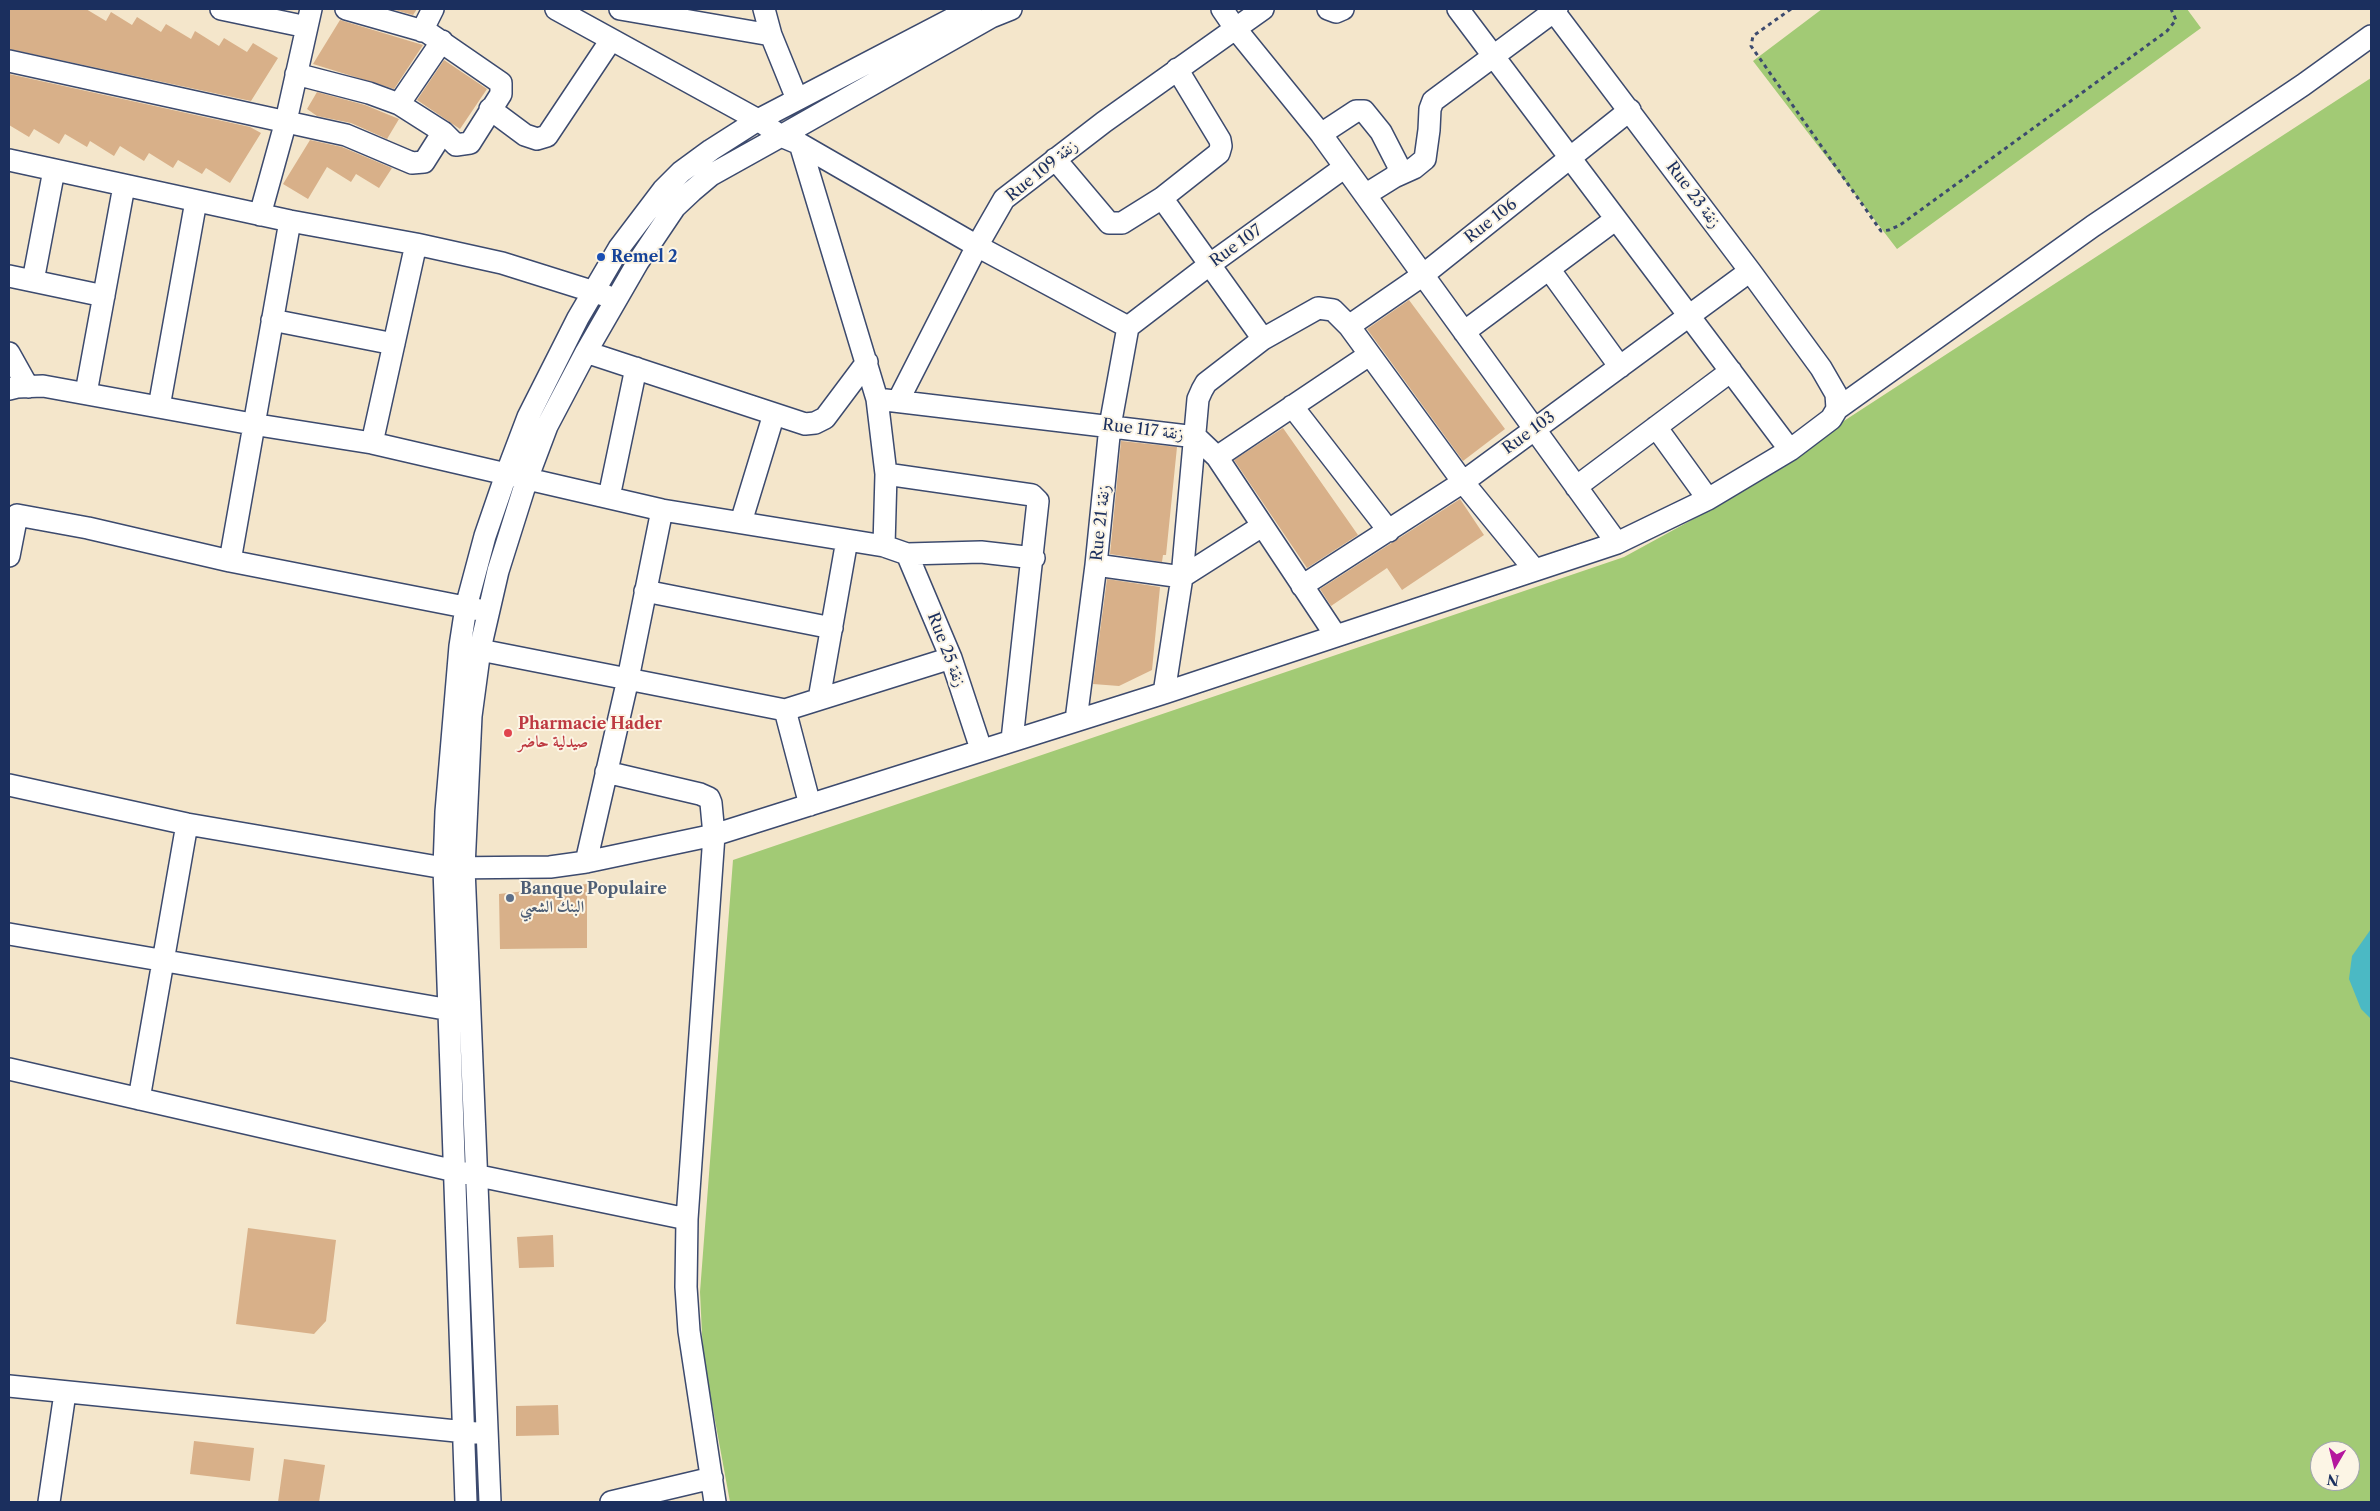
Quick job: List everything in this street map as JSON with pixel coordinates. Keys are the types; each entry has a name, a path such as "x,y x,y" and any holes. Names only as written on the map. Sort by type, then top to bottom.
{"street":[{"path":"221,9 309,18 286,121 260,215"},
{"path":"296,74 369,93 399,104 443,132 456,145 470,143 502,92 500,83 442,41 422,31 346,9"},
{"path":"422,31 433,9"},
{"path":"556,9 758,120 977,246 1128,327"},
{"path":"620,9 662,13 771,35"},
{"path":"764,9 771,35 797,99"},
{"path":"470,647 466,607 485,536 528,417 578,318 619,248 663,190 681,172 758,120 971,9"},
{"path":"490,1502 470,1014 454,868 449,756 470,647 488,611 507,538 527,479 547,426 586,352 660,228 676,207 692,191 711,175 790,140 991,17 1011,9"},
{"path":"1222,9 1235,28 1321,134 1617,543"},
{"name":"Rue 109 زنقة","path":"888,400 1004,198 1177,69 1263,9"},
{"path":"1328,9 1336,12 1343,9"},
{"path":"1458,9 1493,58 1790,450"},
{"path":"1365,195 1394,177 1414,168 1425,159 1430,110 1434,100 1493,58 1554,10"},
{"name":"Rue 23 زنقة","path":"1554,10 1750,271 1830,383 1836,394 1836,409"},
{"path":"9,785 188,824 454,868 550,867 586,862 714,835 875,786 981,749 1164,693 1617,543 1708,499 1790,450 1831,419 1836,409 2093,226 2295,90 2371,36"},
{"path":"490,109 525,135 537,139 547,136 611,40"},
{"path":"399,104 442,41"},
{"path":"9,61 346,135 402,160 418,164 424,162 430,156 443,132"},
{"path":"1055,159 1109,223 1122,223 1162,198 1219,152 1221,146 1220,140 1177,69"},
{"name":"Rue 106","path":"1349,326 1423,275 1630,110"},
{"path":"1321,134 1356,111 1364,111 1381,132 1398,161 1400,168 1394,177"},
{"path":"790,140 867,362 888,400 884,546"},
{"path":"9,160 196,202 416,244 502,263 595,290 616,300"},
{"name":"Rue 107","path":"1128,327 1209,265 1345,167"},
{"path":"33,281 54,170"},
{"path":"86,393 124,186"},
{"path":"1162,198 1263,339"},
{"path":"159,407 196,202"},
{"path":"1464,332 1616,219"},
{"path":"230,562 252,424 290,221"},
{"path":"372,443 416,244"},
{"path":"1548,269 1620,367"},
{"name":"Rue 103","path":"1302,586 1463,482 1750,271"},
{"path":"9,276 104,296"},
{"path":"1164,693 1182,577 1198,399 1206,383 1263,339 1318,308 1333,310 1349,326 1368,355 1463,482 1534,569"},
{"path":"272,320 394,344"},
{"name":"Rue 21 زنقة","path":"1076,720 1096,565 1110,426 1128,327"},
{"path":"586,352 805,424 821,421 867,362"},
{"path":"9,354 18,388 43,386 252,424 372,443 662,510 884,546 907,554 981,552 1034,558"},
{"path":"1217,458 1368,355"},
{"path":"609,497 636,368"},
{"path":"1576,487 1731,371"},
{"name":"Rue 117 زنقة","path":"888,400 1196,437 1217,458 1336,636"},
{"path":"1292,406 1389,531"},
{"path":"741,522 774,414"},
{"path":"1656,427 1708,499"},
{"path":"886,474 1036,497 1039,506 1034,558 1012,740"},
{"path":"9,556 13,510 230,562 488,611"},
{"path":"586,862 628,679 662,510"},
{"path":"1096,565 1182,577 1262,526"},
{"path":"819,699 846,540"},
{"name":"Rue 25 زنقة","path":"907,554 951,658 981,749"},
{"path":"645,591 832,628"},
{"path":"470,647 785,710 951,658"},
{"path":"785,710 810,805"},
{"path":"606,772 700,794 709,798 712,803 714,835 687,1219 686,1287 689,1331 715,1502"},
{"path":"139,1100 188,824"},
{"path":"454,868 449,1010 466,1502"},
{"path":"9,934 470,1014"},
{"path":"9,1069 477,1176 687,1219"},
{"path":"9,1386 487,1434"},
{"path":"48,1502 65,1392"},
{"path":"611,1502 712,1478"}],"path":[{"path":"1791,9 1753,36 1751,46 1881,231 1900,224 2167,31 2176,20 2170,9"}],"green space":[{"path":"1822,9 2187,9 2201,28 1897,249 1753,61"},
{"path":"2371,78 2371,1502 730,1502 703,1355 700,1292 733,860 1624,557 1710,510 1727,497"}],"water":[{"path":"2371,929 2371,1019 2361,1009 2349,979 2352,956"}],"building":[{"path":"9,9 86,9 106,21 111,12 132,25 137,17 161,32 166,24 191,39 195,31 219,46 224,38 247,52 253,43 278,58 251,101 9,49"},
{"path":"391,9 417,9 413,15"},
{"path":"340,20 423,45 394,89 313,64"},
{"path":"444,60 487,89 460,129 417,100"},
{"path":"9,74 250,127 261,133 230,183 206,168 202,174 178,160 173,168 149,153 144,161 120,146 114,156 90,141 87,147 65,134 59,144 34,129 29,137 9,125"},
{"path":"317,92 365,105 399,119 387,139 351,123 317,116 307,109"},
{"path":"310,140 342,147 392,168 379,188 356,174 351,182 327,167 308,199 283,184"},
{"path":"1409,300 1505,429 1463,461 1367,329"},
{"path":"1283,428 1358,535 1307,568 1234,460"},
{"path":"1121,441 1177,447 1166,555 1163,555 1162,562 1110,554"},
{"path":"1460,499 1484,535 1402,590 1387,568 1331,606 1320,589"},
{"path":"1107,579 1160,587 1152,670 1119,686 1093,684"},
{"path":"587,884 587,948 500,949 499,894"},
{"path":"248,1228 336,1240 326,1321 314,1334 236,1324"},
{"path":"553,1235 554,1267 519,1268 517,1237"},
{"path":"558,1405 559,1435 516,1436 516,1406"},
{"path":"194,1441 254,1448 250,1481 190,1474"},
{"path":"284,1459 325,1465 319,1502 278,1502"}],"place":[{"name":"Remel 2","path":"601,257"},
{"name":"Pharmacie Hader صيدلية حاضر","path":"508,733"},
{"name":"Banque Populaire البنك الشعبي","path":"510,898"}]}
